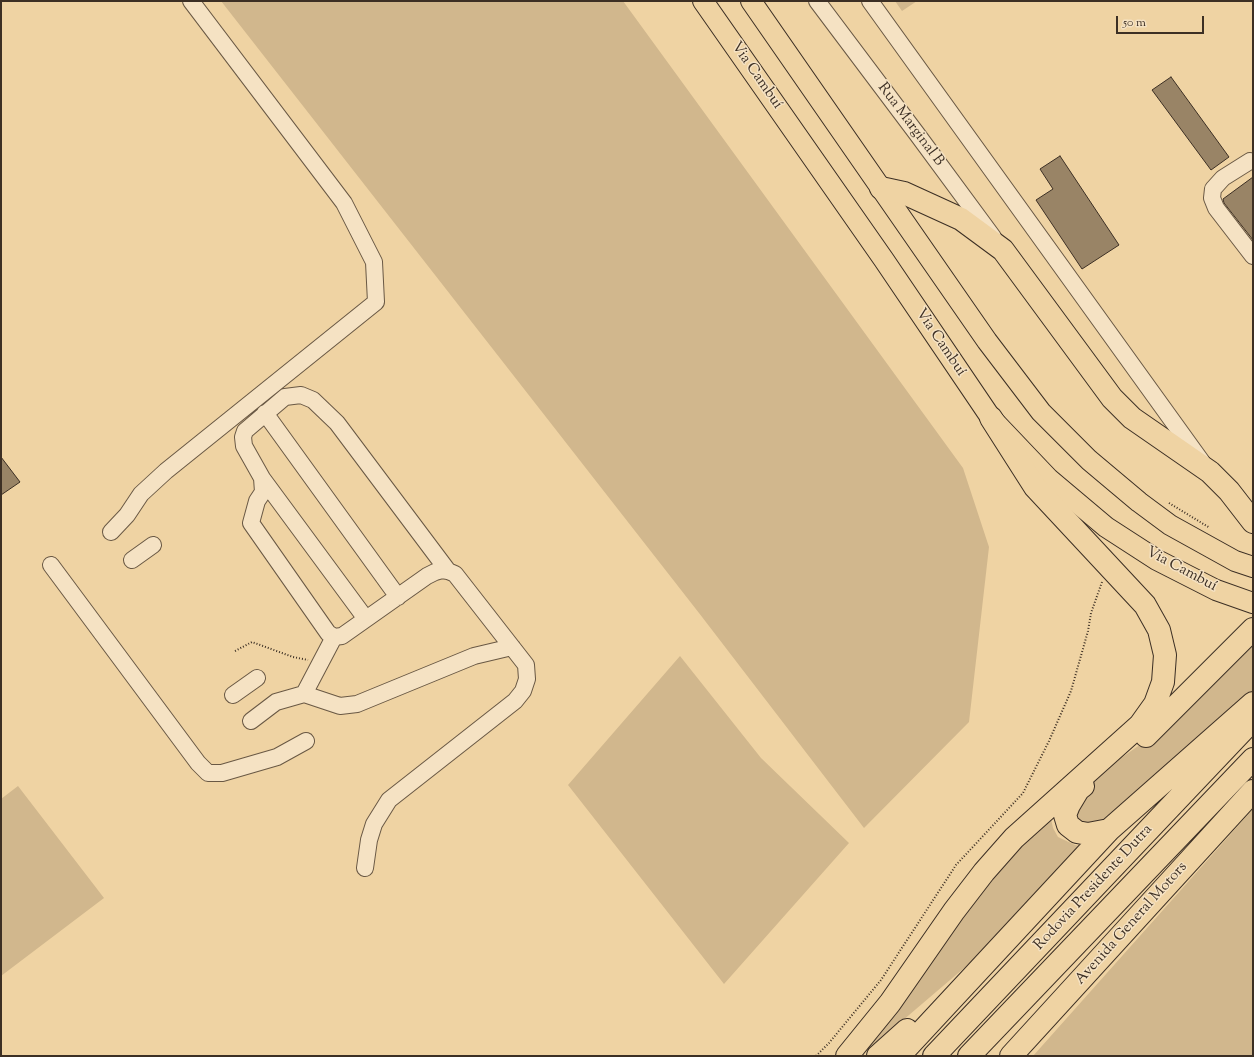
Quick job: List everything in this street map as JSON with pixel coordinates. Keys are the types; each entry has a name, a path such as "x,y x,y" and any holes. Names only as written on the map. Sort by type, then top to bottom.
{"highway":[{"path":"881,188 904,193 961,219 1003,250 1112,398 1132,418 1210,472 1228,491 1253,522"},
{"path":"847,1056 890,1004 958,906 984,872 1009,843 1140,724 1156,704 1163,682 1165,655 1159,630 1145,604 1035,487 991,418"},
{"path":"1109,830 1088,834 1077,832 1068,825 1065,815 1078,790 1136,744 1253,629"},
{"path":"899,1056 1109,830 1253,703"},
{"name":"Rodovia Presidente Dutra","path":"934,1056 1253,719"},
{"name":"Rodovia Presidente Dutra","path":"969,1056 1253,759"},
{"name":"Avenida General Motors","path":"1011,1056 1253,791"},
{"path":"878,1056 995,953"}],"main road":[{"name":"Via Cambuí","path":"704,1 884,260 991,418 1049,479 1106,527 1157,560 1216,590 1253,603"},
{"path":"751,1 987,341 1041,412 1089,460 1139,502 1170,525 1244,564"}],"lane":[{"path":"111,532 128,515 141,494 166,471 376,302 374,262 344,203 191,1"},
{"name":"Rua Marginal B","path":"817,1 1003,250"},
{"path":"870,1 1210,472"},
{"path":"1252,162 1223,178 1212,188 1212,198 1216,208 1253,256"},
{"path":"366,619 262,478 244,446 244,431 285,397 301,395 313,400 337,423 448,571"},
{"path":"265,413 398,597"},
{"path":"262,478 263,492 257,501 252,523 328,633 334,636 342,636 435,572 442,570 455,574 526,665 527,679 523,691 515,701 389,800 374,824 369,840 365,868"},
{"path":"132,560 153,545"},
{"path":"51,565 198,763 208,773 222,773 277,757 306,740"},
{"path":"304,694 334,636"},
{"path":"251,721 276,702 304,694 340,706 357,704 474,656 512,648"},
{"path":"233,695 257,678"}],"path":[{"path":"1166,501 1211,529"},
{"path":"816,1056 881,980 956,865 1023,793 1049,741 1071,691 1088,631 1091,613 1107,565"},
{"path":"235,651 252,642 293,658 321,662"}],"shaded area":[{"path":"221,1 623,1 963,468 989,547 969,722 864,828 699,613"},
{"path":"895,1 917,1 902,11"},
{"path":"1253,635 1253,694 1109,830 1077,832 1069,805 1104,770 1141,744"},
{"path":"680,656 761,758 849,843 724,984 568,785"},
{"path":"18,786 104,898 1,976 1,799"},
{"path":"1253,809 1253,1056 1033,1056"},
{"path":"1051,819 1053,828 1058,837 1075,845 1081,846 977,957 861,1056 986,872"}],"building":[{"path":"1171,77 1229,157 1211,170 1152,90"},
{"path":"1060,156 1119,245 1082,269 1036,200 1053,189 1040,169"},
{"path":"1253,177 1253,240 1224,203 1223,199"},
{"path":"1,457 20,482 1,495"}]}
